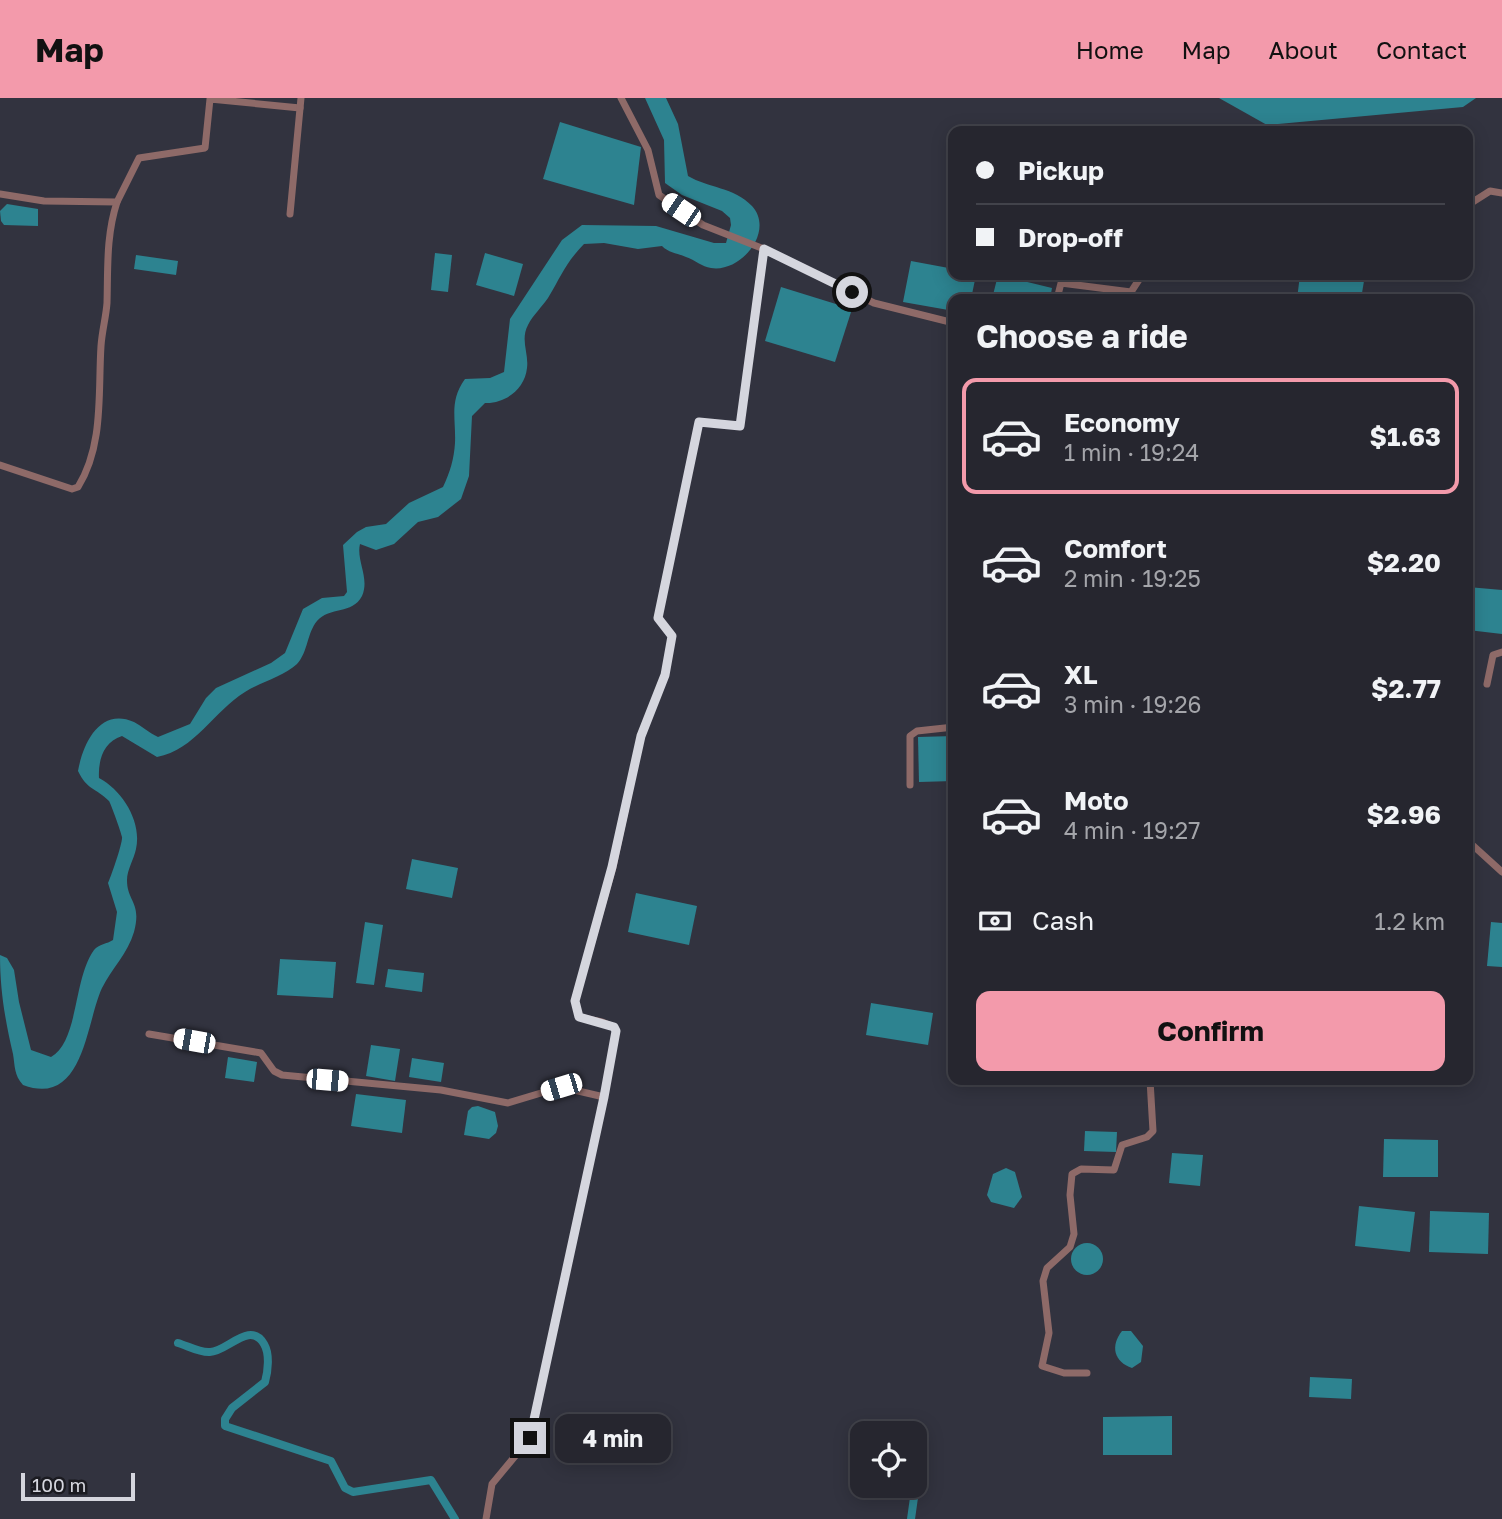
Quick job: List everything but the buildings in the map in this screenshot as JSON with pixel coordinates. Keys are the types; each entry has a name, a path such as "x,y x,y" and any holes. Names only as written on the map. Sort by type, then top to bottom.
{"street":[{"path":"290,214 301,98"},
{"path":"621,98 648,150 659,195 703,225 764,249 874,303 948,322"},
{"path":"0,465 72,489 78,487 84,477 95,438 102,394 101,347 107,306 108,239 117,202 139,158 205,148 210,99 300,108"},
{"path":"1473,202 1490,191 1502,193"},
{"path":"0,194 44,201 117,202"},
{"path":"487,1516 492,1484 530,1438 604,1097 616,1031 614,1027 602,1022 579,1017 575,1001 612,867 641,736 665,675 672,636 658,618 699,422 740,426 764,249"},
{"path":"1058,294 1061,282 1131,292 1139,280"},
{"path":"1487,684 1493,656 1502,652"},
{"path":"910,785 910,736 918,730 948,728"},
{"path":"1473,846 1502,872"},
{"path":"149,1034 261,1053 274,1071 282,1076 441,1090 508,1103 561,1087 604,1097"},
{"path":"1087,1373 1064,1373 1042,1366 1049,1333 1043,1281 1047,1268 1070,1247 1074,1234 1070,1195 1072,1174 1081,1169 1114,1170 1122,1145 1147,1137 1153,1131 1150,1085"}],"water":[{"path":"645,98 666,98 678,124 688,176 729,191 752,206 760,227 751,248 733,264 711,268 670,252 662,246 638,249 604,243 584,244 528,325 525,336 527,368 518,389 500,401 485,403 472,416 469,476 461,499 438,517 418,522 394,544 376,550 360,544 364,589 358,602 322,616 311,631 297,664 245,692 182,747 157,757 122,736 106,747 101,759 99,778 123,799 136,828 136,849 127,880 136,914 134,932 128,947 102,988 86,1040 71,1073 59,1084 43,1089 23,1085 15,1070 5,1017 0,955 7,958 14,970 31,1050 51,1057 67,1038 87,962 96,948 113,940 117,912 108,883 122,837 109,801 88,785 78,771 84,749 95,730 112,719 122,719 134,722 158,737 190,724 206,698 216,688 271,663 285,653 303,609 322,598 344,596 347,592 343,545 357,532 366,527 386,524 409,503 443,487 454,455 454,410 460,387 465,379 490,378 504,372 510,319 562,240 582,225 656,226 714,243 726,243 730,218 722,211 682,195 665,183 664,140"},
{"path":"1219,98 1476,98 1463,107 1267,125"},
{"path":"560,122 641,147 634,205 543,179"},
{"path":"7,204 38,209 38,226 4,225 0,211"},
{"path":"435,253 452,255 448,292 431,290"},
{"path":"485,253 523,264 514,296 476,285"},
{"path":"136,255 178,261 176,275 134,269"},
{"path":"911,261 948,268 948,280 975,280 972,294 948,294 948,310 903,302"},
{"path":"997,280 1019,280 1052,288 1051,294 993,294"},
{"path":"1299,280 1364,280 1362,294 1298,294"},
{"path":"781,287 852,309 835,362 765,341"},
{"path":"1473,587 1502,590 1502,634 1473,631"},
{"path":"948,736 948,781 919,782 918,737"},
{"path":"412,859 458,868 452,898 406,889"},
{"path":"636,893 697,906 689,945 628,932"},
{"path":"365,922 383,925 374,985 356,983"},
{"path":"1491,922 1502,923 1502,967 1487,966"},
{"path":"280,959 336,962 333,998 277,995"},
{"path":"388,969 424,973 422,992 385,987"},
{"path":"871,1003 933,1013 928,1045 866,1035"},
{"path":"371,1045 400,1049 395,1081 366,1076"},
{"path":"228,1057 257,1062 254,1082 225,1078"},
{"path":"412,1058 444,1063 441,1082 409,1077"},
{"path":"356,1094 406,1100 402,1133 351,1126"},
{"path":"478,1106 495,1112 498,1126 496,1133 489,1139 464,1135 468,1111"},
{"path":"1085,1131 1117,1132 1116,1152 1084,1151"},
{"path":"1384,1139 1438,1140 1438,1177 1383,1177"},
{"path":"1172,1153 1203,1155 1200,1186 1169,1183"},
{"path":"1006,1168 1015,1172 1022,1197 1014,1208 991,1202 987,1195 993,1174"},
{"path":"1359,1206 1415,1212 1410,1252 1355,1246"},
{"path":"1430,1211 1489,1213 1488,1254 1429,1252"},
{"path":"1087,1243 1098,1248 1103,1259 1098,1270 1087,1275 1076,1270 1071,1259 1076,1248"},
{"path":"1122,1331 1131,1331 1143,1346 1141,1362 1132,1368 1121,1362 1116,1353 1116,1342"},
{"path":"1310,1377 1352,1379 1351,1399 1309,1397"},
{"path":"1172,1416 1172,1455 1103,1455 1103,1417"}],"waterway":[{"path":"178,1343 210,1352 245,1336 258,1337 267,1353 265,1382 232,1408 225,1419 225,1426 331,1461 345,1488 353,1492 431,1480 455,1519"},
{"path":"911,1519 914,1498"}],"route":[{"path":"530,1438 616,1031 614,1027 602,1022 579,1017 575,1010 575,1001 612,867 641,736 665,675 672,636 658,618 699,422 740,426 764,249 852,292"}]}
